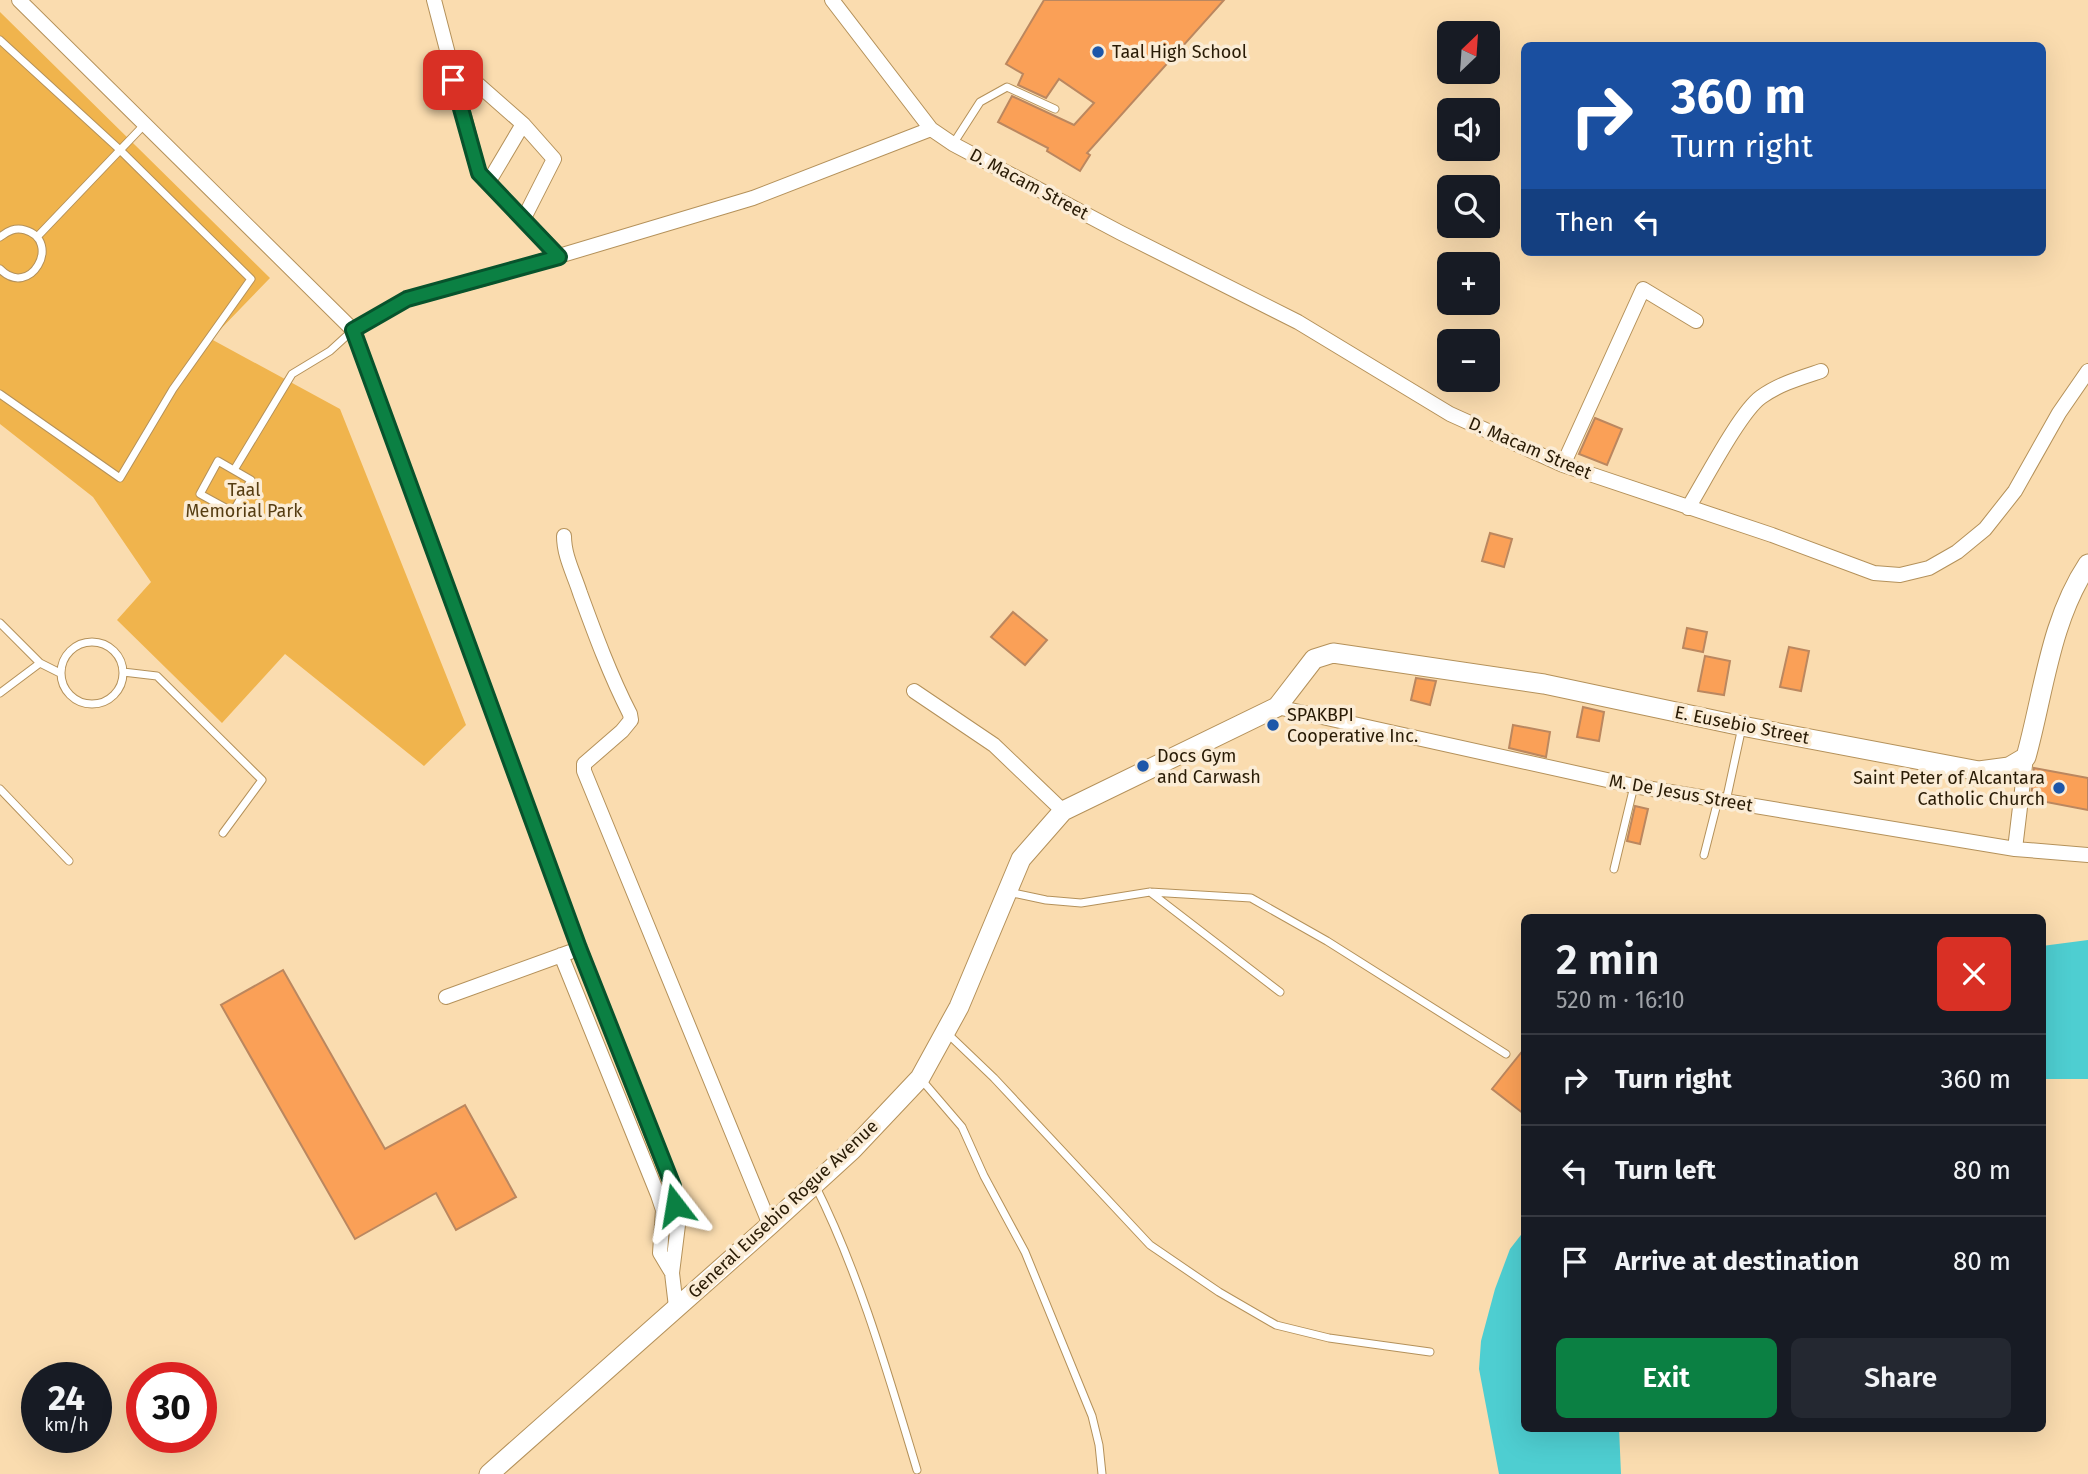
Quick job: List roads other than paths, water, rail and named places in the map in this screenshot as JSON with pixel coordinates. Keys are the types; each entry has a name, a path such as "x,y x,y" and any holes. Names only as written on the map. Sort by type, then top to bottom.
{"main road":[{"path":"2026,757 2046,670 2061,620 2080,575 2088,564"},
{"name":"E. Eusebio Street","path":"1277,707 1314,660 1334,653 1544,684 1742,726 1979,771 2009,767 2026,757"},
{"name":"General Eusebio Rogue Avenue","path":"489,1474 590,1387 852,1150 919,1077 947,1032 1021,859 1063,811 1277,707"}],"street":[{"path":"19,0 353,330 579,948 673,1186 678,1225 672,1273 676,1307"},
{"path":"433,0 479,173 559,257"},
{"name":"D. Macam Street","path":"832,0 931,129 953,144 1298,322 1450,414 1563,465 1874,573 1900,575 1929,568 1957,552 1985,529 2015,491 2059,412 2088,371"},
{"path":"447,57 523,124 554,159 523,220"},
{"path":"488,183 523,124"},
{"path":"353,330 407,299 559,257 753,198 931,129"},
{"path":"1563,465 1643,289 1696,321"},
{"path":"1688,508 1742,420 1759,398 1785,383 1821,371"},
{"path":"564,536 564,548 580,593 631,720 584,764 584,771 770,1225"},
{"path":"914,691 994,745 1063,811"},
{"name":"M. De Jesus Street","path":"1277,707 1634,786 2015,849 2088,855"},
{"path":"2015,849 2026,757"},
{"path":"446,998 579,948"},
{"path":"561,955 658,1195 663,1210 660,1253 672,1273"}],"lane":[{"path":"0,40 119,149 251,279 173,388 120,478 0,394"},
{"path":"953,144 980,102 1007,87 1055,109"},
{"path":"37,237 144,125"},
{"path":"0,237 14,229 30,232 41,244 42,259 33,272 18,277 1,273"},
{"path":"234,470 292,374 330,351 353,330"},
{"path":"218,461 234,470 251,480 233,512 200,494 218,461"},
{"path":"0,623 40,663 60,673"},
{"path":"91,642 101,643 117,654 123,672 118,691 111,699 92,705 82,703 66,692 60,673 67,655 82,644 91,642"},
{"path":"0,693 40,663"},
{"path":"123,672 157,676 262,780 223,833"},
{"path":"1704,855 1742,726"},
{"path":"1614,869 1634,786"},
{"path":"0,789 69,861"},
{"path":"1007,891 1046,900 1081,904 1150,892 1251,898 1327,941 1506,1055"},
{"path":"1150,892 1280,992"},
{"path":"947,1032 1150,1245 1219,1292 1276,1325 1329,1338 1430,1352"},
{"path":"919,1077 962,1127 984,1176 1025,1252 1092,1416 1102,1474"},
{"path":"815,1184 834,1222 872,1328 917,1470"}],"water":[{"path":"2088,940 2088,1079 2046,1079 2046,945"},
{"path":"1521,1235 1521,1432 1619,1432 1621,1474 1499,1474 1479,1369 1481,1341 1495,1289 1510,1249"}],"place":[{"name":"Taal High School","path":"1098,52"},
{"name":"SPAKBPI Cooperative Inc.","path":"1273,725"},
{"name":"Docs Gym and Carwash","path":"1143,766"},
{"name":"Saint Peter of Alcantara Catholic Church","path":"2059,788"}],"park label":[{"name":"Taal Memorial Park","path":"244,500"}]}
